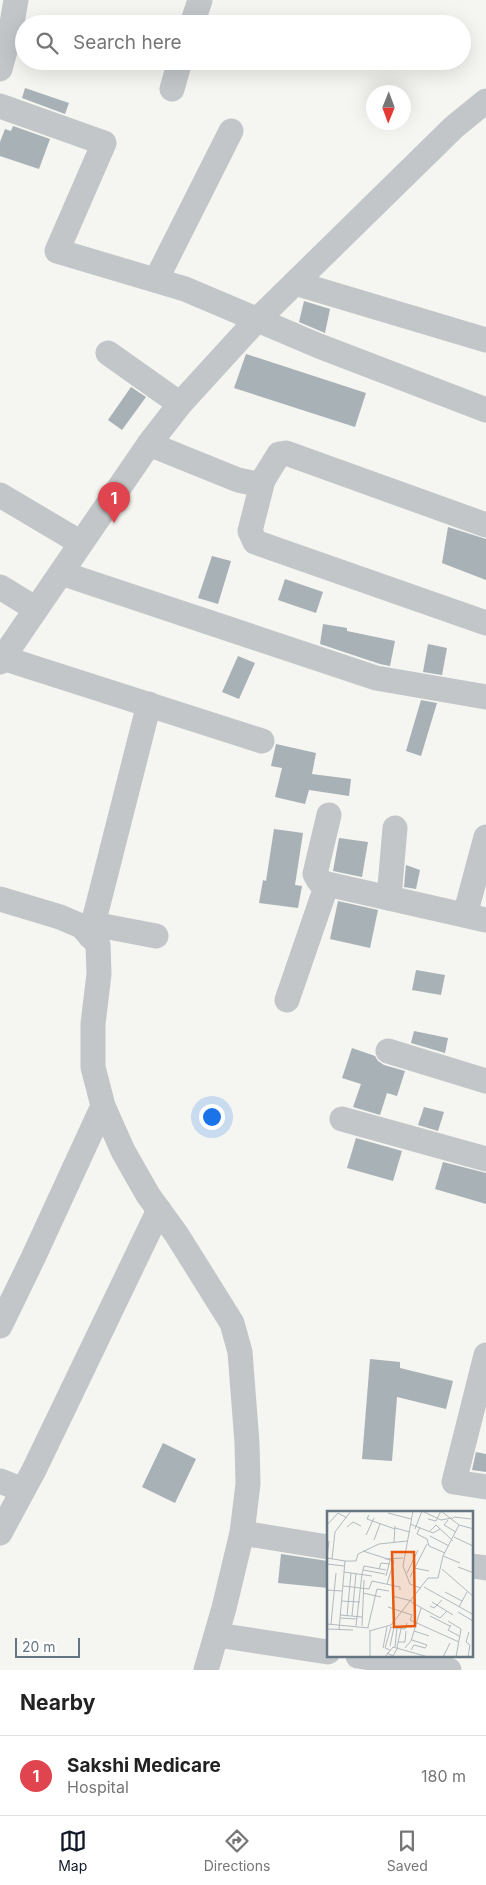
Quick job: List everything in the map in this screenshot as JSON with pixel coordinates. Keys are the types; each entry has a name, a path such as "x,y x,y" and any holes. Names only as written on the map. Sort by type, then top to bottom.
{"street":[{"path":"0,69 11,29 16,0"},
{"path":"195,15 200,0"},
{"path":"172,89 177,70"},
{"path":"262,741 149,704 2,660 149,444 180,404 295,283 454,127 486,101"},
{"path":"0,106 104,143 57,252 185,288 319,346 486,410"},
{"path":"156,280 231,131"},
{"path":"295,283 486,340"},
{"path":"108,353 180,404"},
{"path":"149,444 238,480 257,484 263,480"},
{"path":"486,525 286,453 279,454 263,480 250,531 255,542 486,623"},
{"path":"0,495 81,543"},
{"path":"61,573 376,678 486,697"},
{"path":"0,587 36,609"},
{"path":"149,704 92,930 98,944 99,974 93,1024 93,1067 103,1106 123,1151 148,1194 177,1235 232,1323 240,1352 248,1484 242,1533 206,1670"},
{"path":"329,815 314,874 319,881 476,917 486,837"},
{"path":"389,898 395,828"},
{"path":"287,1000 327,884"},
{"path":"0,899 60,916 92,930 156,936"},
{"path":"388,1051 486,1081"},
{"path":"1,1320 103,1106"},
{"path":"342,1119 486,1159"},
{"path":"0,1533 34,1470 159,1210"},
{"path":"486,1354 454,1482 486,1487"},
{"path":"0,1480 23,1490"},
{"path":"242,1533 327,1547"},
{"path":"216,1635 327,1652"},
{"path":"371,1658 449,1670"}],"building":[{"path":"25,88 69,103 65,114 22,98"},
{"path":"13,126 50,139 39,169 0,156 0,142 5,129 11,131"},
{"path":"304,301 330,309 325,333 299,322"},
{"path":"246,354 366,393 355,427 234,388"},
{"path":"131,387 146,397 122,430 108,420"},
{"path":"448,527 486,539 486,580 442,563"},
{"path":"212,556 231,561 218,604 198,598"},
{"path":"285,579 323,592 316,613 278,600"},
{"path":"323,624 347,628 347,631 395,641 390,666 320,644"},
{"path":"428,644 447,648 442,675 423,672"},
{"path":"238,656 255,663 239,699 222,692"},
{"path":"421,700 437,703 421,756 406,751"},
{"path":"276,744 316,753 312,774 351,779 349,796 309,790 305,804 275,797 282,768 271,766"},
{"path":"274,829 303,833 295,885 302,886 298,908 259,903 263,880 266,881"},
{"path":"339,838 368,842 362,877 333,871"},
{"path":"406,865 420,870 416,889 404,887"},
{"path":"338,901 378,910 370,948 330,939"},
{"path":"416,970 445,975 441,995 412,990"},
{"path":"414,1031 448,1038 445,1053 411,1043"},
{"path":"352,1048 375,1056 384,1065 405,1071 397,1096 387,1093 380,1115 353,1107 361,1084 342,1078"},
{"path":"424,1107 444,1112 438,1131 418,1125"},
{"path":"356,1138 402,1151 393,1181 347,1168"},
{"path":"443,1162 486,1173 486,1204 435,1189"},
{"path":"370,1359 400,1362 400,1368 453,1381 446,1409 397,1397 392,1461 362,1459"},
{"path":"163,1443 196,1459 175,1503 142,1487"},
{"path":"476,1452 486,1454 486,1472 472,1470"},
{"path":"281,1554 327,1561 327,1588 278,1583"}],"place":[{"name":"Sakshi Medicare","path":"114,523"}]}
